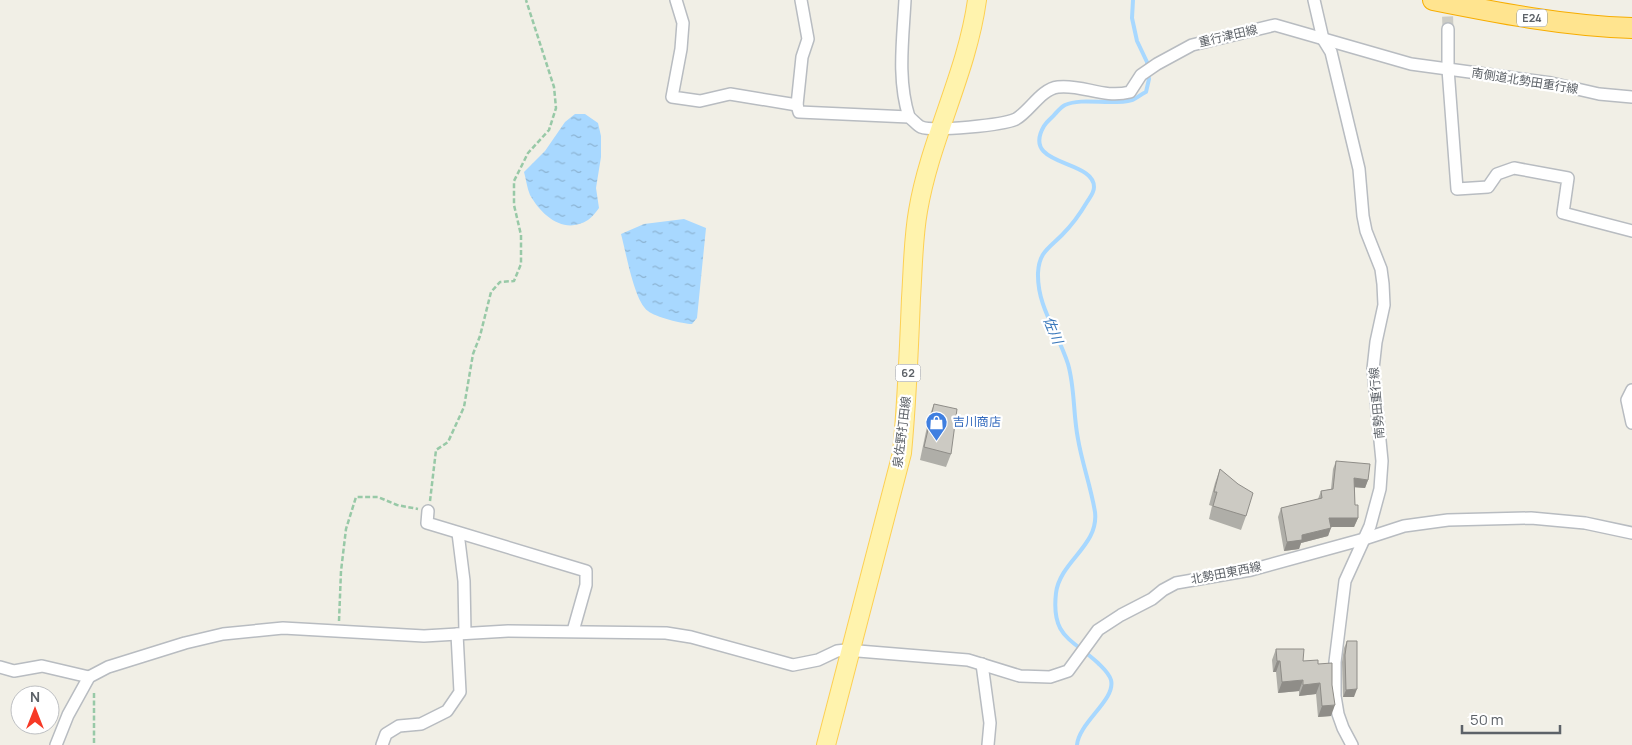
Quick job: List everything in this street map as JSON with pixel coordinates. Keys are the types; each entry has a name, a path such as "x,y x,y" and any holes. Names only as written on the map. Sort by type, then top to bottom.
{"highway":[{"name":"E24","path":"1433,0 1485,11 1555,21 1632,28"}],"main road":[{"name":"泉佐野打田線","path":"826,745 902,453 906,415 917,213 925,175 974,26 977,0"}],"street":[{"path":"676,0 682,23 681,49 672,97 700,101 730,94 797,105"},
{"path":"801,0 808,39 802,57 797,105 799,112 909,117"},
{"path":"905,0 901,65 904,99 909,117 920,126 941,130"},
{"name":"南勢田重行線","path":"1314,0 1324,39 1331,52 1359,169 1363,216 1381,269 1383,284 1384,306 1376,342 1373,369 1382,477 1376,506 1364,539 1345,581 1335,662 1335,696 1338,714 1352,745"},
{"name":"重行津田線","path":"941,130 1015,120 1048,91 1056,88 1070,87 1099,94 1122,95 1130,92 1142,75 1157,64 1192,45 1275,25"},
{"name":"南側道北勢田重行線","path":"1275,25 1411,64 1551,83 1599,94 1632,96"},
{"path":"1448,29 1448,69 1456,189 1488,187 1497,174 1514,168 1568,178 1563,213 1632,231"},
{"path":"1632,390 1627,400 1632,423"},
{"path":"428,511 427,523 586,571 586,585 573,631"},
{"name":"北勢田東西線","path":"89,677 108,667 186,643 223,634 283,628 424,636 508,631 666,633 691,637 794,665 818,660 837,651 851,650 968,660 1020,676 1050,677 1068,671 1098,630 1176,583 1252,570 1404,526 1457,519 1531,518 1585,523 1632,533"},
{"path":"382,745 386,734 399,726 421,724 447,711 460,692 464,581 458,533"},
{"path":"982,664 990,722 988,745"},
{"path":"0,667 14,671 42,666 89,677 68,715 56,745"}],"path":[{"path":"339,632 341,571 346,529 356,497 378,497 398,505 428,511 436,450 448,442 464,407 473,354 480,336 490,292 500,282 514,281 521,264 521,235 514,205 514,181 528,153 549,130 556,108 554,87 526,0"},
{"path":"89,677 94,693 94,745"}],"water":[{"path":"575,114 585,114 598,123 601,136 601,157 596,188 599,208 588,220 570,225 554,221 541,210 530,195 524,172 545,151 565,122"},
{"path":"684,219 706,228 697,318 692,324 657,316 643,306 635,287 621,234 644,224"}],"building":[{"name":"吉川商店","path":"934,404 957,409 951,454 924,447"},
{"path":"1336,461 1370,464 1368,480 1354,478 1355,505 1358,505 1358,518 1329,518 1331,528 1302,535 1302,540 1287,542 1281,508 1322,498 1321,491 1333,489"},
{"path":"1220,469 1238,484 1253,493 1246,516 1213,506 1217,492 1214,492"},
{"path":"1347,641 1357,641 1357,689 1346,690 1345,655"},
{"path":"1276,649 1304,649 1303,661 1318,660 1318,664 1332,663 1332,685 1335,705 1322,706 1320,683 1303,685 1303,680 1282,682 1280,661 1277,661"}],"waterway":[{"name":"佐川","path":"1077,745 1079,736 1108,695 1111,688 1111,680 1098,663 1065,635 1060,628 1055,608 1059,582 1091,534 1095,524 1095,512 1078,439 1068,364 1044,308 1038,273 1040,260 1043,255 1076,219 1092,195 1094,187 1091,178 1083,171 1049,156 1042,149 1039,139 1045,124 1065,105 1080,102 1124,102 1146,92 1149,79 1147,62 1137,41 1132,18 1133,0"}],"tunnel":[{"path":"1447,0 1448,29"}],"place":[{"name":"吉川商店","path":"937,441"}]}
